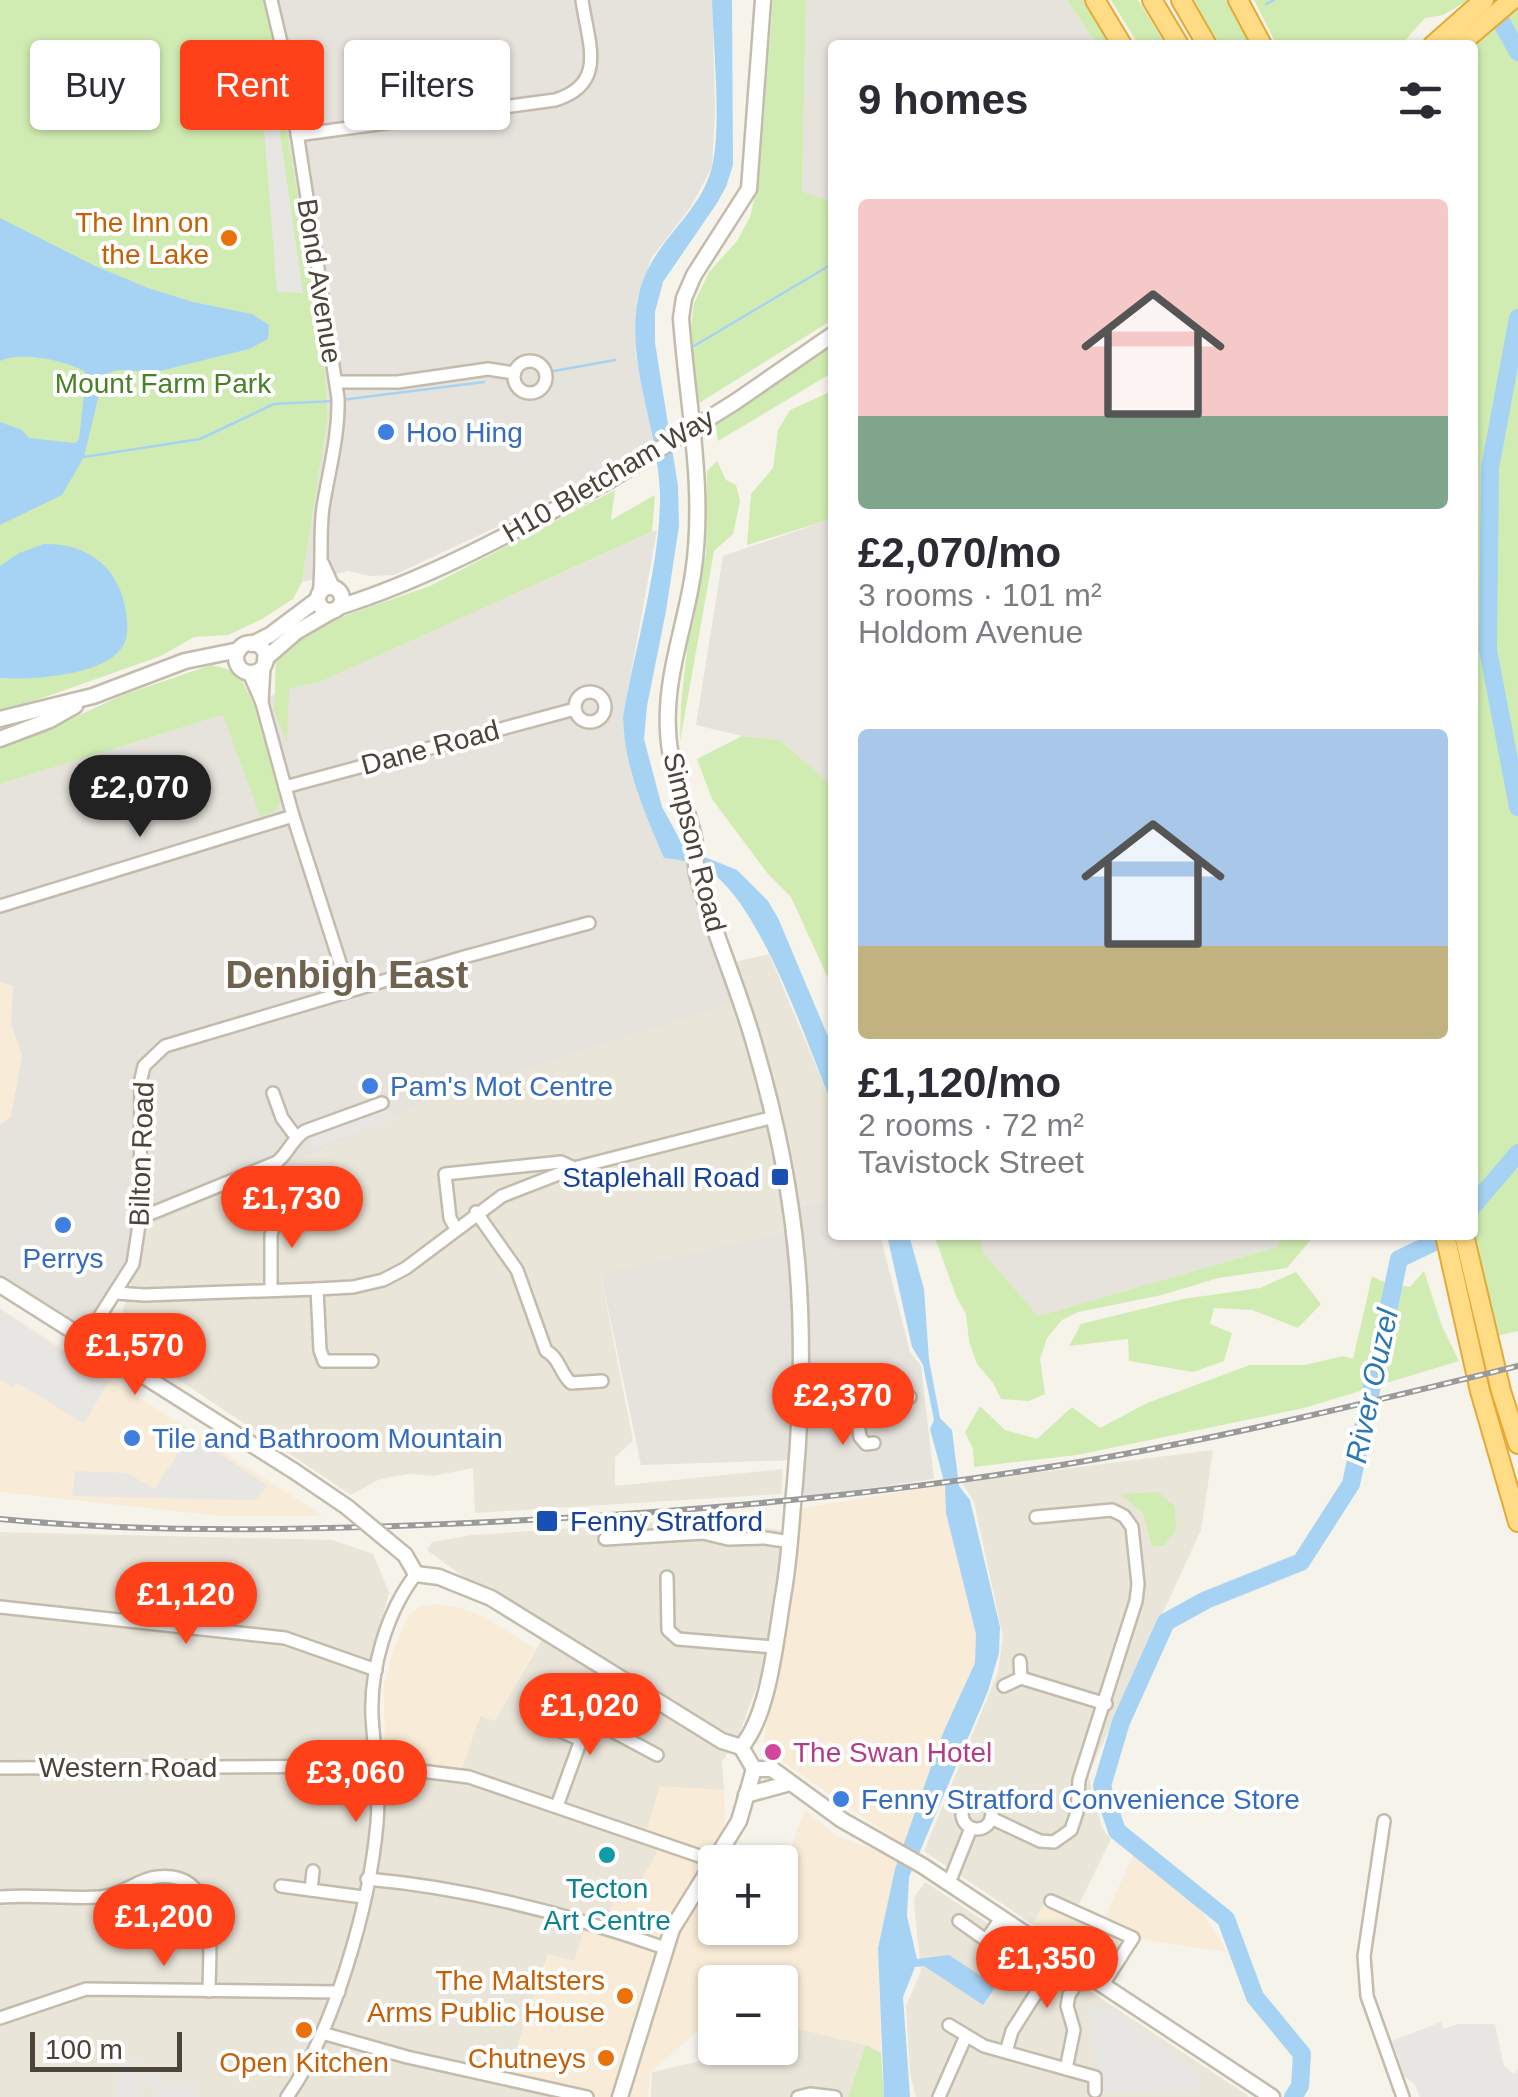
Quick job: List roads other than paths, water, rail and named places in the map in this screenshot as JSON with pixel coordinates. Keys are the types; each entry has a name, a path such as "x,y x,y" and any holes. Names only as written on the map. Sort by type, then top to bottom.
{"highway":[{"path":"1095,0 1119,40"},
{"path":"1152,0 1176,40"},
{"path":"1181,0 1204,40"},
{"path":"1238,0 1259,40"},
{"path":"1461,40 1484,0"},
{"path":"1442,40 1512,0"},
{"path":"1446,1240 1480,1391 1518,1522"},
{"path":"1465,1240 1518,1444"}],"street":[{"name":"Bond Avenue","path":"271,0 297,135 338,400 334,453 322,511 323,564 331,599"},
{"path":"297,135 572,95 586,84 591,64 582,0"},
{"name":"Simpson Road","path":"741,1747 753,1734 774,1647 791,1542 802,1340 798,1249 774,1117 754,1041 697,874 696,844 668,730 670,672 693,574 697,496 681,318 694,275 750,189 763,0"},
{"name":"H10 Bletcham Way","path":"331,599 372,596 508,535 610,480 828,338"},
{"path":"336,382 398,382 488,369 514,373"},
{"path":"0,719 93,696 185,661 245,647 331,599"},
{"path":"210,658 257,672 331,599"},
{"path":"245,647 263,650 262,704"},
{"path":"245,647 236,662 262,704 349,991"},
{"path":"0,738 50,720 93,696"},
{"name":"Dane Road","path":"285,787 575,709"},
{"path":"0,906 293,816"},
{"name":"Bilton Road","path":"86,1338 133,1264 140,1218 141,1079 152,1055 165,1046 590,923"},
{"path":"273,1093 282,1118 296,1136"},
{"path":"140,1218 277,1162 296,1136 382,1103"},
{"path":"117,1293 318,1289 383,1280 406,1268 502,1196 574,1168 774,1117"},
{"path":"456,1229 450,1218 445,1174 561,1162 574,1168"},
{"path":"271,1290 271,1234 278,1208"},
{"path":"476,1212 517,1270 546,1351 554,1355 564,1377 571,1383 602,1381"},
{"path":"0,1286 347,1506 405,1555 416,1574"},
{"path":"318,1289 320,1350 324,1361 372,1360"},
{"path":"800,1411 910,1397"},
{"path":"856,1404 860,1437 866,1444 874,1443"},
{"path":"992,1818 1040,1841 1054,1842 1064,1837 1075,1822 1079,1780 1136,1601 1132,1527 1124,1516 1112,1510 1036,1517"},
{"path":"606,1539 703,1533 728,1539 791,1542"},
{"path":"287,2097 322,2034 339,1992 363,1897 377,1826 372,1700 376,1670 394,1608 416,1574"},
{"path":"416,1574 439,1577 490,1598 722,1740 741,1747 754,1769 739,1821 724,1845"},
{"path":"667,1577 668,1630 678,1639 774,1647"},
{"path":"0,1608 285,1638 376,1670"},
{"path":"1020,1660 1020,1678"},
{"path":"1004,1686 1020,1678 1106,1704"},
{"path":"563,1687 537,1721 581,1740"},
{"path":"557,1806 588,1728 600,1724 657,1755"},
{"name":"Western Road","path":"0,1768 376,1767 468,1778 698,1855"},
{"path":"754,1769 772,1770 842,1820 950,1883 1269,2095"},
{"path":"746,1795 790,1783"},
{"path":"972,1800 985,1801 992,1818 986,1826 971,1828 964,1822 964,1805 972,1800"},
{"path":"1384,1821 1364,1956 1367,1996 1403,2097"},
{"path":"950,1883 971,1828"},
{"path":"311,1890 314,1871"},
{"path":"0,1897 102,1897 120,1893 154,1876 185,1882 200,1894 209,1913 209,1990"},
{"path":"367,1879 432,1884 551,1911 665,1948"},
{"path":"281,1886 363,1897"},
{"path":"620,2097 665,1948 698,1886"},
{"path":"1051,1901 1133,1938 1104,1983"},
{"path":"986,1940 1002,1918"},
{"path":"959,1921 1025,1968"},
{"path":"1066,2069 1074,2030 1067,2006 1069,1995 1084,1971"},
{"path":"1006,2052 1012,2030 1042,1984"},
{"path":"0,2018 86,1989 339,1992"},
{"path":"949,2025 1006,2052 1094,2078 1095,2091"},
{"path":"322,2034 536,2092 587,2097"},
{"path":"938,2097 966,2036"},
{"path":"798,2097 834,2096"}],"water":[{"path":"712,0 732,0 733,165 717,203 663,282 655,312 655,343 678,486 679,526 644,739 662,807 685,849 737,870 768,901 778,918 828,1037 828,1094 781,977 747,913 709,871 664,858 637,789 624,736 623,717 656,548 660,493 637,352 637,305 650,265 705,186 715,150"},
{"path":"0,218 148,288 252,314 269,325 268,339 249,349 156,372 108,373 102,382 84,457 62,495 0,525 0,422 22,430 29,438 75,443 79,439 86,376 84,371 54,360 19,357 0,361"},
{"path":"44,544 88,553 109,571 123,596 125,642 110,659 81,671 0,678 0,566 19,553"},
{"path":"888,1240 910,1240 924,1289 929,1360 940,1418 952,1430 959,1486 970,1500 1000,1627 999,1653 988,1691 909,1877 907,1916 917,1959 949,1955 996,1986 983,2005 924,1966 915,1967 903,1997 910,2097 884,2097 878,1948 895,1869 943,1733 975,1663 976,1634 946,1513 945,1485 930,1429 934,1420 923,1365 912,1347"}],"waterway":[{"path":"1266,4 1274,0"},
{"name":"River Ouzel","path":"1489,0 1518,52"},
{"path":"694,346 828,266"},
{"name":"River Ouzel","path":"1518,318 1490,468 1488,650 1518,807"},
{"path":"554,371 615,360"},
{"path":"341,400 484,382"},
{"path":"84,457 200,439 274,404 333,401"},
{"name":"River Ouzel","path":"1478,1200 1518,1153"},
{"name":"River Ouzel","path":"1293,2097 1300,2086 1302,2054 1255,1997 1226,1919 1117,1831 1102,1786 1121,1722 1166,1622 1206,1600 1301,1562 1351,1484 1399,1259 1439,1240"}],"railway":[{"path":"0,1519 176,1529 352,1527 611,1515 824,1497 965,1480 1158,1448 1518,1366"}],"place":[{"name":"The Inn on the Lake","path":"229,238"},
{"name":"Hoo Hing","path":"386,432"},
{"name":"Pam's Mot Centre","path":"370,1086"},
{"name":"Staplehall Road","path":"780,1177"},
{"name":"Perrys","path":"63,1225"},
{"name":"Tile and Bathroom Mountain","path":"132,1438"},
{"name":"Fenny Stratford","path":"547,1521"},
{"name":"The Swan Hotel","path":"773,1752"},
{"name":"Fenny Stratford Convenience Store","path":"841,1799"},
{"name":"Tecton Art Centre","path":"607,1855"},
{"name":"The Maltsters Arms Public House","path":"625,1996"},
{"name":"Open Kitchen","path":"304,2030"},
{"name":"Chutneys","path":"606,2058"}],"district":[{"name":"Denbigh East","path":"347,975"}],"park label":[{"name":"Mount Farm Park","path":"163,383"}]}
